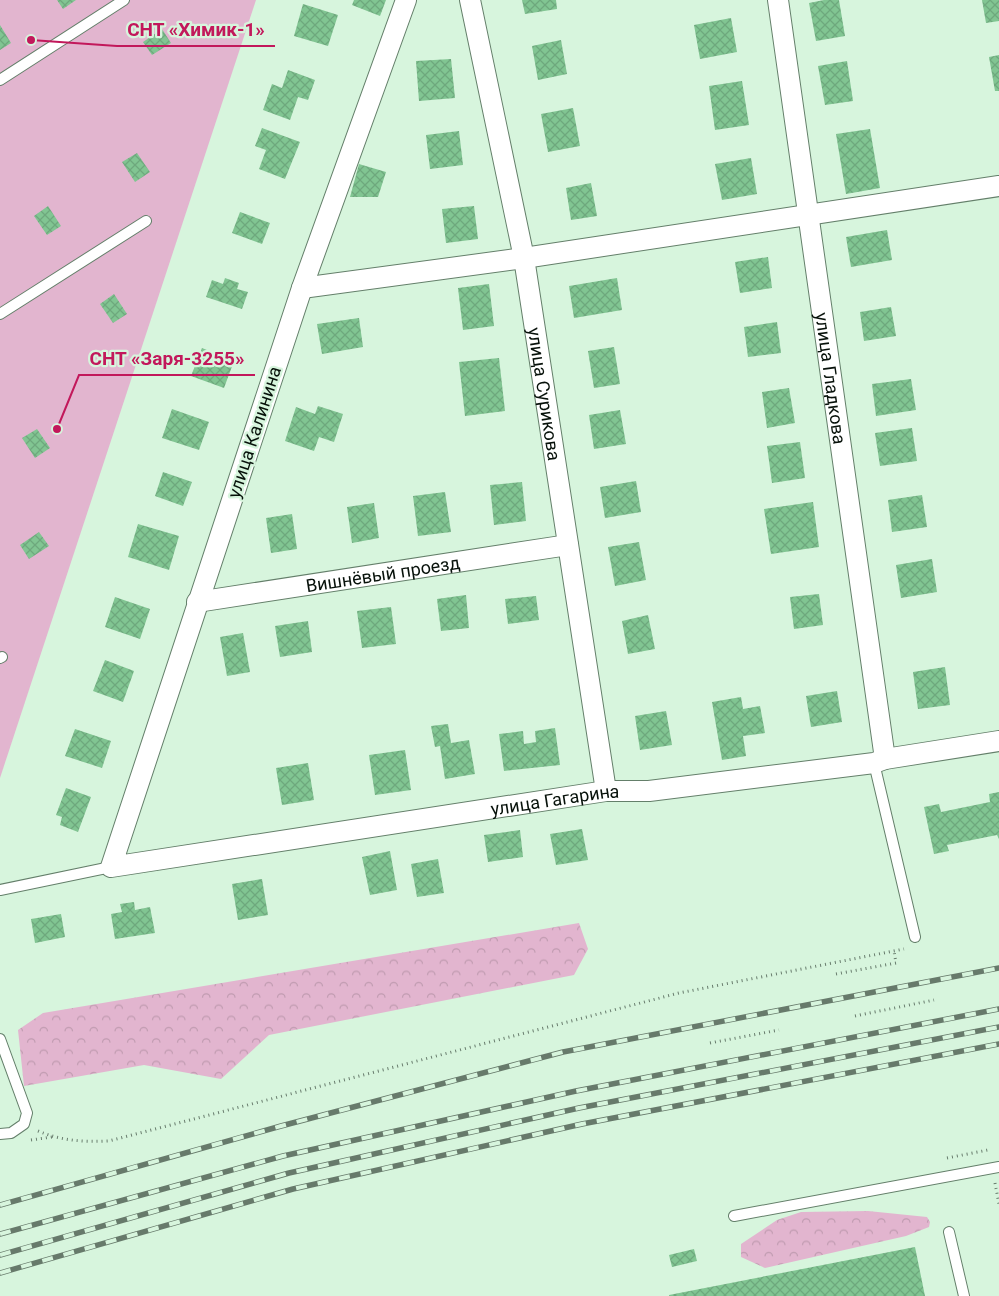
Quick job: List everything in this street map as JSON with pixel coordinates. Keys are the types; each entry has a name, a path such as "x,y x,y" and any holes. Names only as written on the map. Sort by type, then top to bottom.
{"street":[{"name":"улица Калинина","path":"111,867 302,288 406,0"},
{"name":"улица Сурикова","path":"470,0 524,258 606,791"},
{"name":"улица Гладкова","path":"778,0 809,216 879,761"},
{"path":"302,288 524,258 999,186"},
{"name":"Вишнёвый проезд","path":"197,602 568,545"},
{"name":"улица Гагарина","path":"111,867 606,791 649,792 879,761 999,741"}],"lane":[{"path":"0,80 124,0"},
{"path":"0,314 146,221"},
{"path":"879,761 914,942"},
{"path":"0,890 111,867"},
{"path":"0,1039 27,1113 24,1124 12,1133 0,1134"},
{"path":"734,1216 999,1167"},
{"path":"949,1232 964,1296"}],"path":[{"path":"24,1124 53,1137 79,1142 109,1142 679,993 894,951 914,942"},
{"path":"836,974 896,963 894,951"},
{"path":"855,1016 934,1000"},
{"path":"710,1044 779,1030"}],"green space":[{"path":"0,0 256,0 0,778"},
{"path":"579,923 588,949 574,975 269,1035 221,1079 144,1065 24,1086 18,1030 43,1013"},
{"path":"868,1211 927,1217 930,1222 929,1227 906,1236 765,1268 741,1257 741,1244 777,1220 801,1212"}],"building":[{"path":"57,0 76,0 63,9"},
{"path":"354,0 386,0 380,16 352,5"},
{"path":"522,0 556,0 557,9 525,14"},
{"path":"839,0 845,36 816,41 809,3"},
{"path":"982,0 999,0 999,21 986,23"},
{"path":"303,4 338,15 328,46 294,36"},
{"path":"731,18 737,52 700,59 694,25"},
{"path":"0,25 11,43 0,50"},
{"path":"162,29 171,43 152,55 143,42"},
{"path":"561,40 567,74 538,80 532,46"},
{"path":"999,55 999,91 995,91 989,57"},
{"path":"451,59 455,98 419,101 416,61"},
{"path":"847,61 853,101 825,105 818,66"},
{"path":"288,70 315,80 308,100 298,97 290,120 263,110 272,84 282,88"},
{"path":"742,81 749,125 715,130 709,86"},
{"path":"573,108 580,146 548,152 541,114"},
{"path":"262,128 300,142 285,179 259,169 266,150 255,146"},
{"path":"870,129 880,188 846,194 836,134"},
{"path":"459,131 463,165 430,169 426,135"},
{"path":"137,153 150,172 135,182 122,162"},
{"path":"751,158 757,194 722,200 715,164"},
{"path":"359,164 386,172 378,197 350,197"},
{"path":"591,183 597,216 571,220 566,188"},
{"path":"48,206 61,226 47,235 34,216"},
{"path":"474,206 478,239 446,243 442,209"},
{"path":"240,212 270,223 262,244 232,233"},
{"path":"887,230 892,260 851,267 846,237"},
{"path":"768,257 772,288 740,293 735,262"},
{"path":"225,278 239,283 237,289 248,292 242,309 206,297 212,280 223,284"},
{"path":"617,278 622,310 574,318 569,286"},
{"path":"489,284 494,326 463,330 458,288"},
{"path":"114,294 127,314 113,323 100,304"},
{"path":"891,307 896,336 864,341 860,312"},
{"path":"359,318 363,347 322,354 317,324"},
{"path":"777,322 781,353 748,357 744,327"},
{"path":"614,347 620,384 594,388 588,351"},
{"path":"202,348 234,361 224,388 191,376"},
{"path":"499,358 505,411 465,416 459,362"},
{"path":"911,379 916,410 876,416 872,384"},
{"path":"789,388 795,423 767,428 762,392"},
{"path":"318,406 343,414 334,442 319,437 314,451 285,441 296,407 315,414"},
{"path":"172,409 209,422 199,450 162,438"},
{"path":"620,410 626,444 594,449 589,415"},
{"path":"912,428 917,461 880,466 875,433"},
{"path":"37,429 50,448 35,458 22,438"},
{"path":"800,442 805,478 772,483 767,446"},
{"path":"163,472 192,482 183,506 155,496"},
{"path":"636,481 641,512 605,518 600,487"},
{"path":"522,482 526,521 494,525 490,485"},
{"path":"445,492 451,532 418,536 413,496"},
{"path":"922,495 927,527 892,532 888,500"},
{"path":"813,502 819,547 771,554 764,509"},
{"path":"374,503 379,538 352,543 347,507"},
{"path":"292,514 297,549 271,553 266,518"},
{"path":"138,524 179,536 169,570 128,557"},
{"path":"39,532 49,546 29,559 20,545"},
{"path":"639,542 646,580 615,586 608,547"},
{"path":"932,559 937,592 901,598 896,565"},
{"path":"819,594 823,625 794,629 790,597"},
{"path":"466,595 469,628 441,631 437,599"},
{"path":"536,596 539,620 508,624 505,599"},
{"path":"115,597 150,609 140,639 105,627"},
{"path":"391,607 396,644 362,648 357,611"},
{"path":"648,615 655,649 628,654 622,621"},
{"path":"308,621 312,652 280,657 275,626"},
{"path":"243,633 250,672 227,676 220,637"},
{"path":"105,660 134,671 123,702 93,691"},
{"path":"945,667 950,705 918,709 913,672"},
{"path":"837,691 842,722 811,727 806,696"},
{"path":"741,697 743,709 760,706 765,733 743,736 746,756 722,760 712,702"},
{"path":"666,711 672,745 640,750 635,716"},
{"path":"448,724 451,743 469,740 475,774 445,779 440,746 435,747 431,726"},
{"path":"555,728 560,765 504,771 499,734 523,731 524,744 536,742 535,731"},
{"path":"75,729 111,741 102,768 65,756"},
{"path":"405,750 411,790 375,795 369,755"},
{"path":"308,763 314,800 282,805 276,768"},
{"path":"66,788 91,797 78,832 60,825 62,817 56,815"},
{"path":"999,792 999,839 997,835 947,845 949,851 934,854 924,807 939,804 941,812 990,802 989,794"},
{"path":"582,829 588,860 556,865 550,834"},
{"path":"520,830 523,857 488,862 484,835"},
{"path":"390,851 397,890 370,895 362,857"},
{"path":"438,859 444,893 417,897 411,864"},
{"path":"262,879 268,915 238,920 232,884"},
{"path":"134,902 135,910 150,907 155,933 115,939 111,914 122,912 120,904"},
{"path":"61,914 65,937 35,943 31,919"},
{"path":"915,1247 925,1296 669,1296 669,1295"},
{"path":"694,1249 697,1261 672,1267 669,1255"}],"railway":[{"path":"0,1205 281,1126 563,1052 999,968"},
{"path":"0,1234 283,1156 576,1091 999,1009"},
{"path":"0,1255 289,1173 579,1108 999,1027"},
{"path":"0,1273 293,1189 582,1124 999,1044"}],"place":[{"name":"СНТ «Химик-1»","path":"31,40"},
{"name":"СНТ «Заря-3255»","path":"57,429"}]}
